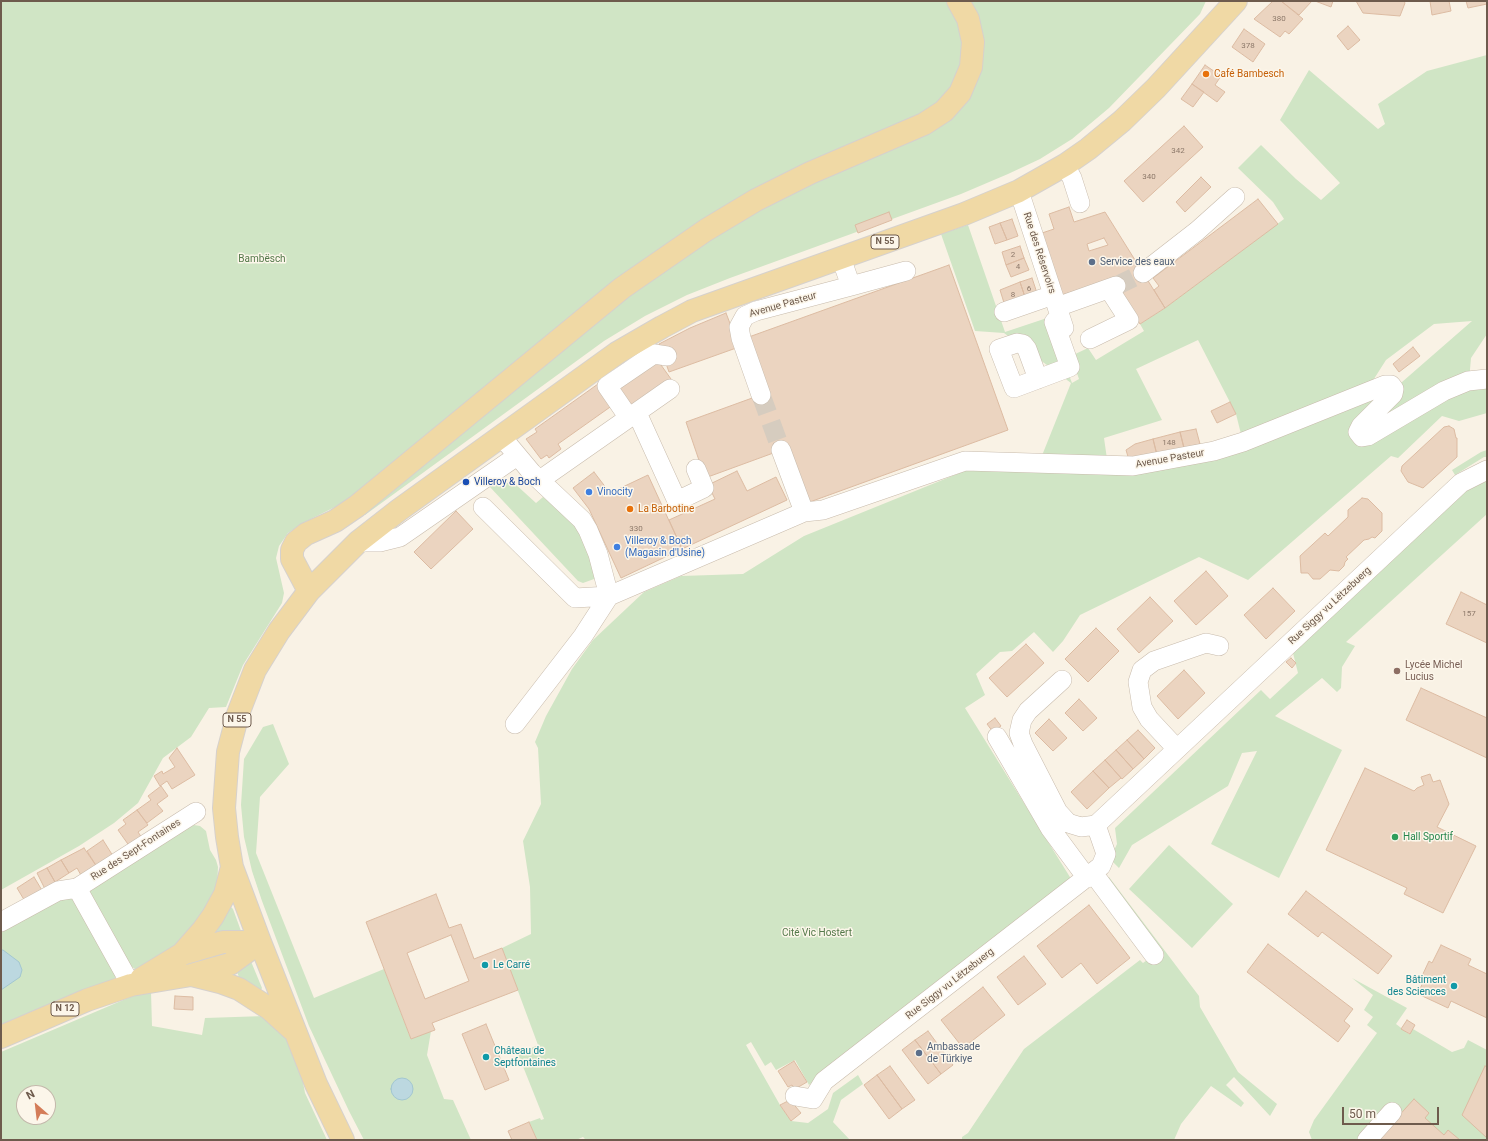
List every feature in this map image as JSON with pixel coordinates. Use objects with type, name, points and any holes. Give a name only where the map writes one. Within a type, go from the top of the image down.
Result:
[{"type":"main road","points":[[309,591],[292,559],[292,550],[296,542],[306,534],[335,521],[357,506],[622,288],[706,230],[756,200],[810,173],[924,124],[944,111],[960,93],[971,67],[973,42],[968,19],[958,1]]},
{"type":"main road","name":"N 55","points":[[232,866],[224,808],[228,752],[238,714],[256,670],[279,631],[309,591],[358,542],[398,510],[617,353],[692,311],[964,214],[1019,191],[1065,165],[1088,149],[1122,121],[1156,88],[1236,1]]},
{"type":"main road","name":"N 12","points":[[232,866],[295,1033],[316,1084],[343,1140]]},
{"type":"main road","name":"N 12","points":[[182,954],[213,916],[225,894],[232,866]]},
{"type":"main road","name":"N 12","points":[[131,985],[182,954],[222,942],[260,942]]},
{"type":"main road","name":"N 12","points":[[1,1037],[87,1000],[131,985],[191,975],[230,964],[260,942]]},
{"type":"main road","name":"N 12","points":[[191,975],[220,982],[239,989],[270,1009],[295,1033]]},
{"type":"street","points":[[1065,165],[1072,178],[1080,203]]},
{"type":"street","name":"Rue des Réservoirs","points":[[1019,191],[1074,354]]},
{"type":"street","points":[[1143,273],[1197,231],[1235,197]]},
{"type":"street","points":[[841,258],[851,286]]},
{"type":"street","name":"Avenue Pasteur","points":[[761,395],[740,338],[739,327],[745,316],[756,311],[906,271]]},
{"type":"street","points":[[1004,312],[1057,306],[1113,287],[1129,320],[1090,339]]},
{"type":"street","points":[[1038,380],[1070,367],[1054,322],[1057,306]]},
{"type":"street","points":[[667,356],[654,354],[607,386],[633,416],[677,501],[704,488],[696,469]]},
{"type":"street","name":"Avenue Pasteur","points":[[804,512],[823,510],[965,461],[1133,466],[1214,451],[1243,442],[1385,385],[1391,385],[1394,389],[1393,394],[1361,426],[1358,432],[1362,437],[1368,436],[1444,391],[1468,382],[1487,379]]},
{"type":"street","points":[[540,480],[670,390]]},
{"type":"street","points":[[501,436],[517,456],[540,480],[576,513],[588,530],[598,554],[609,596],[583,636],[515,724]]},
{"type":"street","points":[[484,507],[575,598],[609,596],[804,512],[781,450]]},
{"type":"street","points":[[358,542],[380,542],[400,537],[517,456]]},
{"type":"street","name":"Rue Siggy vu Lëtzebuerg","points":[[804,1098],[1101,866],[1106,854],[1096,825],[1461,483],[1487,470]]},
{"type":"street","points":[[1177,749],[1148,719],[1142,707],[1138,682],[1142,670],[1154,661],[1206,643],[1219,646]]},
{"type":"street","points":[[1062,680],[1028,711],[1022,720],[1019,733],[1023,744],[1058,812],[1068,823],[1081,827],[1096,825]]},
{"type":"street","points":[[997,737],[1050,828],[1154,955]]},
{"type":"street","name":"Rue des Sept-Fontaines","points":[[1,922],[58,891],[76,888],[196,812]]},
{"type":"street","points":[[76,888],[131,985]]},
{"type":"street","points":[[1367,1140],[1392,1112]]},
{"type":"green space","name":"Bambësch","points":[[1,1],[1206,1],[1200,14],[1109,108],[1072,139],[1040,159],[961,194],[687,295],[645,316],[604,341],[365,515],[357,506],[339,505],[301,524],[288,533],[279,546],[276,558],[284,593],[282,603],[243,665],[226,707],[209,708],[191,737],[163,758],[138,803],[114,823],[79,846],[1,890]]},
{"type":"green space","name":"Cité Vic Hostert","points":[[1487,55],[1487,334],[1471,358],[1469,381],[1487,384],[1487,413],[1459,421],[1442,416],[1398,458],[1391,456],[1248,580],[1199,557],[1080,615],[1063,641],[1053,652],[1034,632],[1012,651],[1000,652],[976,674],[985,695],[965,708],[1073,882],[809,1085],[795,1060],[776,1070],[771,1062],[765,1066],[751,1042],[746,1045],[780,1105],[791,1121],[808,1123],[828,1109],[833,1093],[858,1075],[863,1084],[841,1100],[833,1122],[850,1140],[586,1140],[583,1137],[576,1140],[537,1140],[529,1122],[540,1118],[541,1120],[544,1119],[518,1054],[538,1045],[502,948],[531,934],[530,887],[523,841],[541,804],[538,748],[535,742],[546,716],[572,669],[593,640],[644,592],[681,576],[743,574],[804,536],[967,470],[1039,463],[1071,383],[1004,333],[975,331],[941,234],[968,225],[1005,332],[1047,318],[1072,383],[1079,379],[1071,356],[1088,348],[1096,360],[1144,331],[1140,324],[1165,308],[1284,219],[1273,202],[1238,168],[1261,145],[1296,179],[1321,200],[1340,183],[1280,120],[1309,70],[1378,129],[1385,124],[1378,104],[1427,71]],"holes":[[[1472,321],[1394,389],[1365,393],[1386,360],[1434,324]],[[1198,340],[1236,414],[1243,442],[1108,466],[1104,438],[1162,420],[1136,369]]]},
{"type":"green space","points":[[1487,450],[1487,457],[1484,457],[1455,475],[1452,470],[1481,452]]},
{"type":"green space","points":[[1487,480],[1487,514],[1346,642],[1355,646],[1342,667],[1341,688],[1337,692],[1322,678],[1275,716],[1342,750],[1279,878],[1211,844],[1257,751],[1242,753],[1228,786],[1132,845],[1119,868],[1110,859],[1117,844],[1115,828],[1261,690],[1270,699],[1298,673],[1292,649],[1461,491]]},
{"type":"green space","points":[[513,482],[536,503],[543,497],[568,517],[581,532],[594,569],[594,579],[583,583],[578,581],[489,486]]},
{"type":"green space","points":[[273,724],[289,764],[260,797],[256,853],[314,998],[384,969],[411,1039],[431,1031],[427,1055],[444,1099],[453,1100],[471,1140],[364,1140],[349,1111],[309,1026],[262,901],[252,871],[244,837],[241,805],[244,759],[263,727]]},
{"type":"green space","points":[[194,825],[200,826],[206,831],[210,850],[218,867],[217,889],[213,899],[182,941],[145,967],[135,969],[128,964],[85,891]]},
{"type":"green space","points":[[1169,845],[1233,904],[1192,948],[1129,889]]},
{"type":"green space","points":[[1109,877],[1199,996],[1200,1007],[1238,1072],[1277,1104],[1270,1116],[1234,1077],[1226,1085],[1244,1103],[1241,1107],[1211,1086],[1181,1124],[1174,1140],[962,1140],[962,1137],[968,1133],[1024,1049],[1140,960],[1143,963],[1154,955],[1104,889]]},
{"type":"green space","points":[[74,898],[118,972],[114,980],[1,1029],[1,927],[51,901]]},
{"type":"green space","points":[[231,907],[241,933],[212,934]]},
{"type":"green space","points":[[250,959],[262,988],[259,991],[241,983],[236,969]]},
{"type":"green space","points":[[1352,978],[1407,1008],[1396,1024],[1409,1034],[1413,1029],[1452,1052],[1464,1048],[1468,1040],[1487,1050],[1487,1067],[1485,1066],[1487,1140],[1312,1140],[1309,1132],[1314,1120],[1377,1033],[1367,1025],[1373,1017],[1364,1010],[1373,995]]},
{"type":"green space","points":[[151,992],[152,1026],[202,1035],[205,1018],[265,1016],[289,1041],[301,1071],[305,1093],[327,1140],[1,1140],[1,1052],[135,995]]},
{"type":"water","points":[[1,950],[19,962],[22,970],[20,977],[1,990]]},
{"type":"water","points":[[402,1078],[406,1079],[412,1085],[412,1093],[406,1099],[402,1100],[398,1099],[392,1093],[391,1089],[392,1085],[398,1079]]},
{"type":"building","points":[[1273,1],[1281,1],[1303,19],[1289,34],[1285,31],[1280,37],[1254,19]]},
{"type":"building","points":[[1281,1],[1312,1],[1299,15]]},
{"type":"building","points":[[1315,1],[1333,1],[1331,7]]},
{"type":"building","points":[[1356,1],[1404,1],[1405,3],[1400,16],[1363,13]]},
{"type":"building","points":[[1430,1],[1449,1],[1451,11],[1432,15]]},
{"type":"building","points":[[1466,1],[1487,1],[1487,4],[1468,8]]},
{"type":"building","points":[[1348,26],[1360,40],[1348,50],[1337,36]]},
{"type":"building","points":[[1244,29],[1265,44],[1253,62],[1232,47]]},
{"type":"building","points":[[1205,65],[1221,76],[1215,85],[1225,92],[1217,102],[1192,84]]},
{"type":"building","points":[[1192,84],[1204,92],[1193,107],[1181,99]]},
{"type":"building","points":[[1184,126],[1203,147],[1143,202],[1124,181]]},
{"type":"building","points":[[1201,177],[1211,187],[1185,212],[1176,202]]},
{"type":"building","points":[[1258,199],[1278,224],[1165,308],[1154,290],[1159,286],[1153,278]]},
{"type":"building","name":"Service des eaux","points":[[1069,207],[1074,222],[1105,212],[1165,308],[1140,324],[1112,279],[1059,296],[1039,234],[1054,229],[1049,214]],"holes":[[[1104,238],[1108,245],[1089,251],[1087,244]]]},
{"type":"building","points":[[889,212],[892,220],[858,233],[855,225]]},
{"type":"building","points":[[1012,219],[1018,236],[1007,240],[1000,223]]},
{"type":"building","points":[[1000,223],[1007,240],[995,244],[989,227]]},
{"type":"building","points":[[1020,246],[1024,258],[1006,265],[1002,252]]},
{"type":"building","points":[[1024,258],[1029,270],[1011,277],[1006,265]]},
{"type":"building","points":[[949,265],[1008,430],[807,503],[787,448],[705,478],[686,422],[766,393],[746,338]]},
{"type":"building","points":[[1032,278],[1038,296],[1026,300],[1020,282]]},
{"type":"building","points":[[1020,282],[1026,300],[1005,306],[1000,290]]},
{"type":"building","points":[[726,313],[739,347],[669,372],[659,344],[690,328]]},
{"type":"building","points":[[1413,347],[1420,356],[1399,372],[1393,364]]},
{"type":"building","points":[[656,358],[671,379],[629,408],[615,387]]},
{"type":"building","points":[[598,384],[613,405],[558,444],[561,449],[549,458],[547,455],[541,459],[526,439],[537,432],[535,429]]},
{"type":"building","points":[[1230,402],[1236,414],[1217,423],[1211,411]]},
{"type":"building","points":[[1449,426],[1454,429],[1457,438],[1457,457],[1423,488],[1408,482],[1401,471],[1402,466],[1444,427]]},
{"type":"building","points":[[1196,429],[1200,444],[1184,448],[1180,432]]},
{"type":"building","points":[[1180,432],[1184,448],[1157,455],[1153,439]]},
{"type":"building","points":[[1153,439],[1157,455],[1129,460],[1126,450],[1135,444]]},
{"type":"building","points":[[737,471],[747,491],[776,477],[787,500],[682,549],[669,520],[715,499],[708,485]]},
{"type":"building","points":[[594,472],[610,493],[648,475],[682,549],[621,578],[589,509],[573,488]]},
{"type":"building","points":[[1362,498],[1368,499],[1382,513],[1382,531],[1375,538],[1372,537],[1364,540],[1346,557],[1348,559],[1339,571],[1330,570],[1320,579],[1313,579],[1308,573],[1301,573],[1300,556],[1325,533],[1328,536],[1348,517],[1348,510]]},
{"type":"building","points":[[456,511],[473,529],[431,569],[414,552]]},
{"type":"building","points":[[1206,571],[1228,596],[1196,625],[1174,601]]},
{"type":"building","points":[[1273,588],[1295,611],[1266,639],[1244,615]]},
{"type":"building","points":[[1461,592],[1487,605],[1487,643],[1446,624]]},
{"type":"building","points":[[1150,597],[1173,621],[1139,653],[1117,629]]},
{"type":"building","points":[[1096,628],[1119,651],[1088,682],[1065,659]]},
{"type":"building","points":[[1026,644],[1044,663],[1007,697],[989,678]]},
{"type":"building","points":[[1291,658],[1296,663],[1292,668],[1286,662]]},
{"type":"building","points":[[1184,670],[1205,693],[1178,719],[1157,696]]},
{"type":"building","points":[[1421,688],[1487,718],[1487,758],[1406,720]]},
{"type":"building","points":[[1079,699],[1097,718],[1083,731],[1065,713]]},
{"type":"building","points":[[995,718],[1001,726],[993,732],[987,724]]},
{"type":"building","points":[[1049,719],[1067,738],[1053,751],[1035,733]]},
{"type":"building","points":[[1138,730],[1155,748],[1144,759],[1127,740]]},
{"type":"building","points":[[1127,740],[1144,759],[1133,769],[1116,750]]},
{"type":"building","points":[[177,748],[195,775],[172,789],[167,781],[160,786],[154,776],[162,771],[163,774],[175,767],[169,758]]},
{"type":"building","points":[[1116,750],[1133,769],[1122,779],[1105,760]]},
{"type":"building","points":[[1105,760],[1121,778],[1109,788],[1093,771]]},
{"type":"building","name":"Hall Sportif","points":[[1365,768],[1414,791],[1424,785],[1421,777],[1430,774],[1433,782],[1440,780],[1449,804],[1437,827],[1476,846],[1443,913],[1404,894],[1407,888],[1326,850]]},
{"type":"building","points":[[1093,771],[1109,788],[1087,809],[1071,792]]},
{"type":"building","points":[[161,786],[168,796],[157,804],[163,811],[147,823],[137,810],[151,800],[148,796]]},
{"type":"building","points":[[137,810],[148,825],[138,832],[142,838],[130,847],[118,830],[126,824],[123,820]]},
{"type":"building","points":[[103,840],[113,856],[97,867],[87,851]]},
{"type":"building","points":[[84,848],[97,867],[82,877],[77,868],[69,873],[61,860]]},
{"type":"building","points":[[61,860],[69,873],[55,882],[47,868]]},
{"type":"building","points":[[47,868],[55,882],[45,889],[37,873]]},
{"type":"building","points":[[34,877],[43,892],[26,903],[17,888]]},
{"type":"building","points":[[1306,891],[1392,956],[1378,974],[1322,932],[1318,937],[1288,914]]},
{"type":"building","name":"Le Carré","points":[[436,894],[449,928],[461,924],[474,959],[502,948],[518,990],[432,1023],[435,1030],[411,1039],[366,922]],"holes":[[[451,935],[469,981],[425,999],[407,953]]]},
{"type":"building","points":[[1089,905],[1130,958],[1097,984],[1081,963],[1062,978],[1037,946]]},
{"type":"building","points":[[1268,944],[1353,1009],[1344,1021],[1350,1026],[1338,1042],[1247,972]]},
{"type":"building","name":"Bâtiment des Sciences","points":[[1441,945],[1471,959],[1468,965],[1487,974],[1487,1018],[1451,1001],[1448,1008],[1418,994],[1425,977],[1422,976],[1429,961],[1432,963]]},
{"type":"building","points":[[1024,956],[1046,984],[1018,1005],[997,977]]},
{"type":"building","points":[[983,987],[1005,1015],[963,1048],[941,1020]]},
{"type":"building","points":[[175,996],[193,997],[193,1010],[174,1009]]},
{"type":"building","points":[[1407,1020],[1415,1025],[1410,1034],[1401,1029]]},
{"type":"building","name":"Château de Septfontaines","points":[[486,1024],[509,1080],[485,1090],[462,1034]]},
{"type":"building","points":[[928,1031],[953,1065],[941,1074],[915,1040]]},
{"type":"building","points":[[915,1040],[941,1074],[928,1084],[902,1050]]},
{"type":"building","points":[[794,1061],[807,1082],[795,1089],[792,1085],[788,1087],[778,1071]]},
{"type":"building","points":[[890,1066],[915,1100],[902,1109],[877,1075]]},
{"type":"building","points":[[1485,1066],[1487,1067],[1487,1138],[1462,1115]]},
{"type":"building","points":[[877,1075],[902,1109],[889,1119],[864,1085]]},
{"type":"building","points":[[1414,1099],[1429,1113],[1425,1118],[1444,1135],[1448,1130],[1460,1140],[1377,1140]]},
{"type":"building","points":[[790,1100],[801,1113],[791,1121],[780,1105]]},
{"type":"building","points":[[529,1122],[537,1140],[512,1140],[508,1131]]},
{"type":"tunnel","points":[[1116,286],[1143,273]]},
{"type":"tunnel","points":[[761,395],[781,450]]},
{"type":"place","name":"Café Bambesch","points":[[1206,74]]},
{"type":"place","name":"Service des eaux","points":[[1092,262]]},
{"type":"place","name":"Villeroy & Boch","points":[[466,482]]},
{"type":"place","name":"Vinocity","points":[[589,492]]},
{"type":"place","name":"La Barbotine","points":[[630,509]]},
{"type":"place","name":"Villeroy & Boch (Magasin d'Usine)","points":[[617,547]]},
{"type":"place","name":"Lycée Michel Lucius","points":[[1397,671]]},
{"type":"place","name":"Hall Sportif","points":[[1395,837]]},
{"type":"place","name":"Le Carré","points":[[485,965]]},
{"type":"place","name":"Bâtiment des Sciences","points":[[1454,986]]},
{"type":"place","name":"Ambassade de Türkiye","points":[[919,1053]]},
{"type":"place","name":"Château de Septfontaines","points":[[486,1057]]}]
